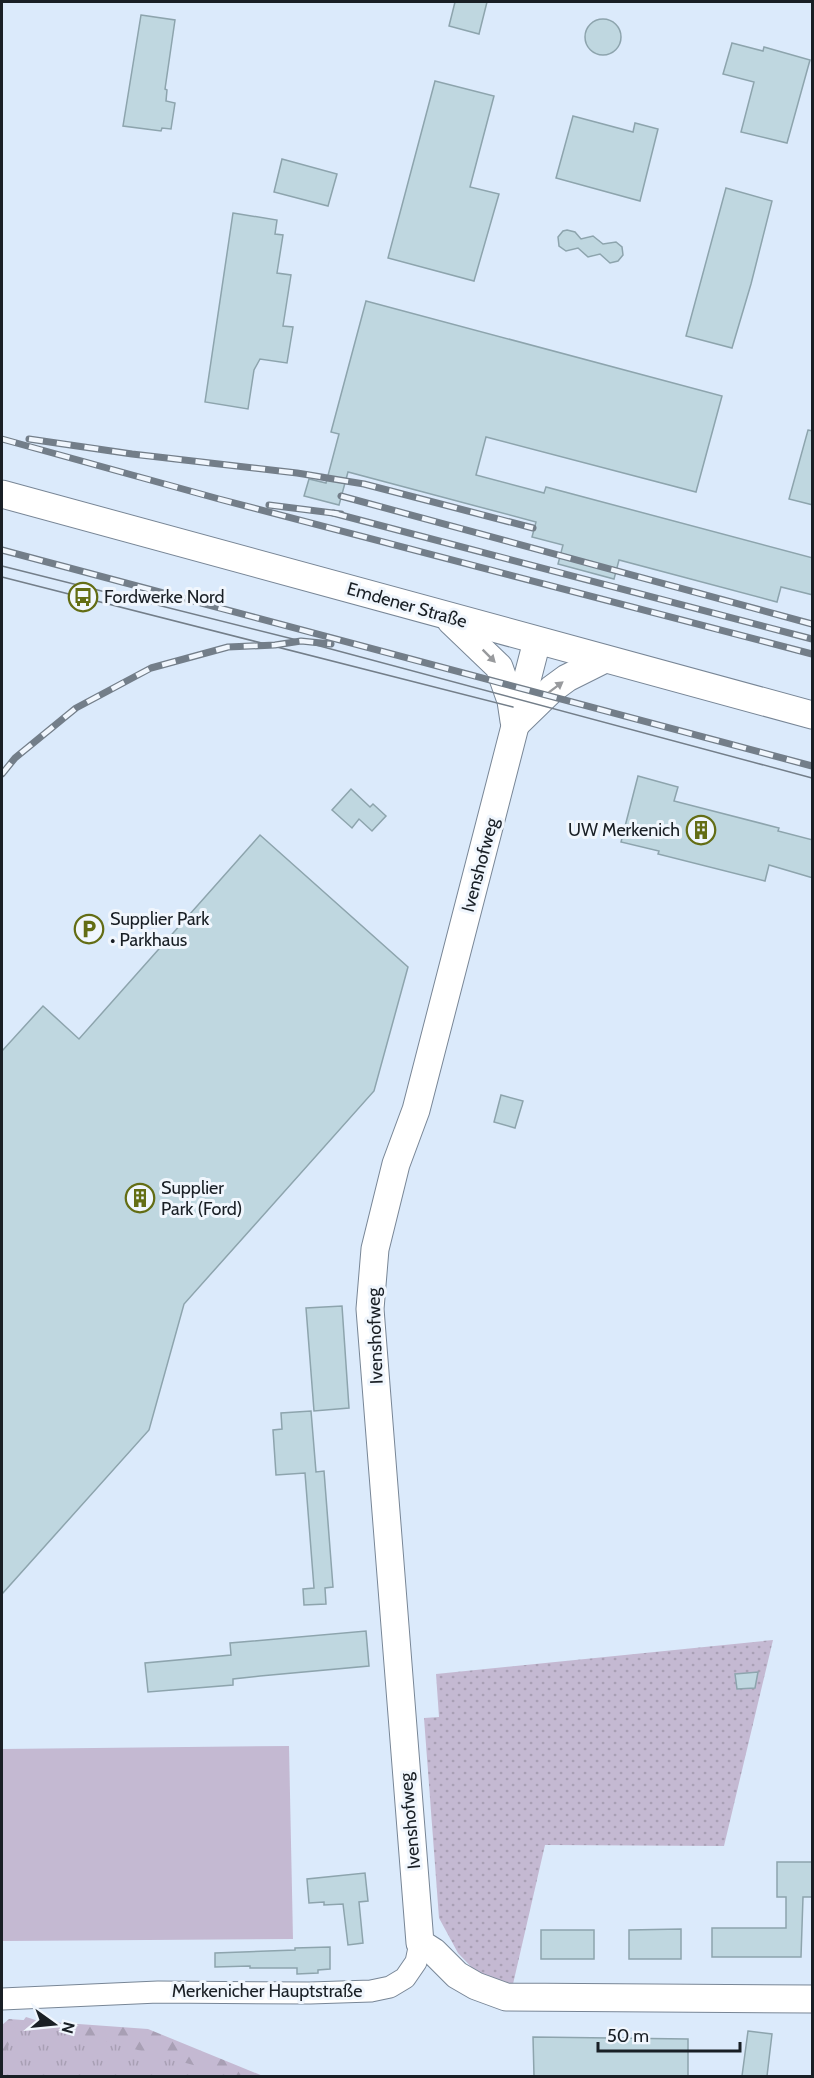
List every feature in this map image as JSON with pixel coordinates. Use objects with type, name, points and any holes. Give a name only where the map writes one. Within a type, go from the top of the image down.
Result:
[{"type":"street","name":"Emdener Straße","points":[[2,494],[813,715]]},
{"type":"street","points":[[446,616],[499,667],[511,701],[515,725]]},
{"type":"street","name":"Ivenshofweg","points":[[420,1943],[370,1309],[375,1249],[396,1164],[416,1110],[537,641]]},
{"type":"street","points":[[515,725],[552,689],[567,678],[605,659]]},
{"type":"street","points":[[420,1943],[434,1952],[457,1975],[476,1986],[506,1997],[813,1999]]},
{"type":"street","name":"Merkenicher Hauptstraße","points":[[2,1999],[158,1992],[371,1991],[390,1987],[405,1978],[416,1962],[420,1943]]},
{"type":"green space","points":[[773,1640],[724,1846],[545,1845],[513,1984],[478,1974],[458,1953],[439,1918],[424,1718],[439,1717],[436,1674]]},
{"type":"green space","points":[[289,1746],[293,1939],[2,1941],[2,1749]]},
{"type":"green space","points":[[26,2017],[86,2036],[234,2076],[2,2076],[9,2045]]},
{"type":"green space","points":[[9,2019],[148,2029],[263,2076],[2,2076],[2,2025]]},
{"type":"building","points":[[455,2],[487,2],[479,34],[449,26]]},
{"type":"building","points":[[141,15],[175,20],[165,89],[167,90],[166,101],[175,103],[171,129],[162,128],[161,131],[123,126]]},
{"type":"building","points":[[603,19],[616,24],[621,37],[616,50],[603,55],[590,50],[585,37],[590,24]]},
{"type":"building","points":[[732,43],[763,51],[764,47],[810,60],[787,143],[741,132],[754,82],[723,74]]},
{"type":"building","points":[[435,81],[494,96],[470,187],[499,194],[474,281],[388,258]]},
{"type":"building","points":[[573,116],[633,132],[635,123],[658,129],[640,201],[556,178]]},
{"type":"building","points":[[282,159],[337,174],[328,206],[274,192]]},
{"type":"building","points":[[726,188],[772,201],[732,348],[686,336]]},
{"type":"building","points":[[233,213],[277,220],[275,234],[283,235],[277,273],[291,275],[283,326],[293,327],[287,363],[260,359],[254,370],[248,409],[205,402]]},
{"type":"building","points":[[567,230],[575,232],[581,239],[593,236],[603,244],[616,242],[622,247],[623,255],[618,261],[610,263],[600,254],[588,257],[578,248],[566,251],[559,246],[558,237]]},
{"type":"building","points":[[366,301],[722,396],[696,492],[486,437],[476,475],[544,493],[546,487],[813,558],[813,595],[781,587],[777,602],[619,560],[614,579],[558,564],[563,545],[532,537],[536,522],[348,472],[339,505],[304,496],[309,479],[326,483],[339,434],[331,432]]},
{"type":"building","points":[[808,430],[813,431],[813,505],[789,499]]},
{"type":"building","name":"UW Merkenich","points":[[638,776],[678,787],[674,801],[779,828],[778,831],[813,840],[813,878],[769,865],[765,881],[658,854],[659,851],[621,842]]},
{"type":"building","points":[[351,789],[370,807],[373,804],[386,816],[372,831],[359,819],[352,828],[332,810]]},
{"type":"building","name":"Supplier Park (Ford)","points":[[260,835],[408,967],[374,1091],[184,1304],[149,1430],[2,1594],[2,1051],[43,1006],[79,1039]]},
{"type":"building","points":[[501,1095],[523,1101],[515,1128],[494,1122]]},
{"type":"building","points":[[342,1306],[349,1408],[314,1411],[306,1308]]},
{"type":"building","points":[[311,1411],[316,1472],[324,1471],[333,1587],[325,1588],[326,1604],[304,1605],[303,1589],[314,1588],[305,1473],[276,1475],[273,1430],[282,1429],[281,1413]]},
{"type":"building","points":[[366,1631],[369,1666],[233,1679],[233,1685],[148,1692],[145,1663],[231,1655],[230,1643]]},
{"type":"building","points":[[758,1672],[755,1688],[737,1689],[735,1674]]},
{"type":"building","points":[[777,1862],[812,1862],[812,1897],[803,1897],[801,1957],[712,1957],[712,1928],[786,1928],[786,1897],[777,1897]]},
{"type":"building","points":[[365,1873],[368,1901],[359,1902],[363,1943],[348,1945],[343,1904],[309,1903],[307,1879]]},
{"type":"building","points":[[681,1929],[681,1959],[629,1959],[629,1930]]},
{"type":"building","points":[[541,1930],[594,1930],[594,1959],[541,1959]]},
{"type":"building","points":[[330,1947],[330,1969],[318,1970],[318,1973],[297,1974],[297,1968],[215,1967],[215,1953]]},
{"type":"building","points":[[748,2031],[772,2034],[767,2076],[742,2076]]},
{"type":"building","points":[[533,2037],[688,2039],[688,2076],[534,2076]]},
{"type":"tram line","points":[[2,566],[301,641],[812,778]]},
{"type":"tram line","points":[[2,577],[513,707]]},
{"type":"railway","points":[[2,439],[219,499],[812,654]]},
{"type":"railway","points":[[29,439],[132,454],[297,473],[364,484],[533,528]]},
{"type":"railway","points":[[341,496],[812,624]]},
{"type":"railway","points":[[269,505],[341,514]]},
{"type":"railway","points":[[333,513],[812,639]]},
{"type":"railway","points":[[2,550],[812,766]]},
{"type":"railway","points":[[2,774],[15,758],[76,708],[151,668],[228,647],[275,645],[301,641],[331,644]]},
{"type":"place","name":"Fordwerke Nord","points":[[83,597]]},
{"type":"place","name":"UW Merkenich","points":[[701,830]]},
{"type":"place","name":"Supplier Park • Parkhaus","points":[[89,929]]},
{"type":"place","name":"Supplier Park (Ford)","points":[[140,1198]]}]
